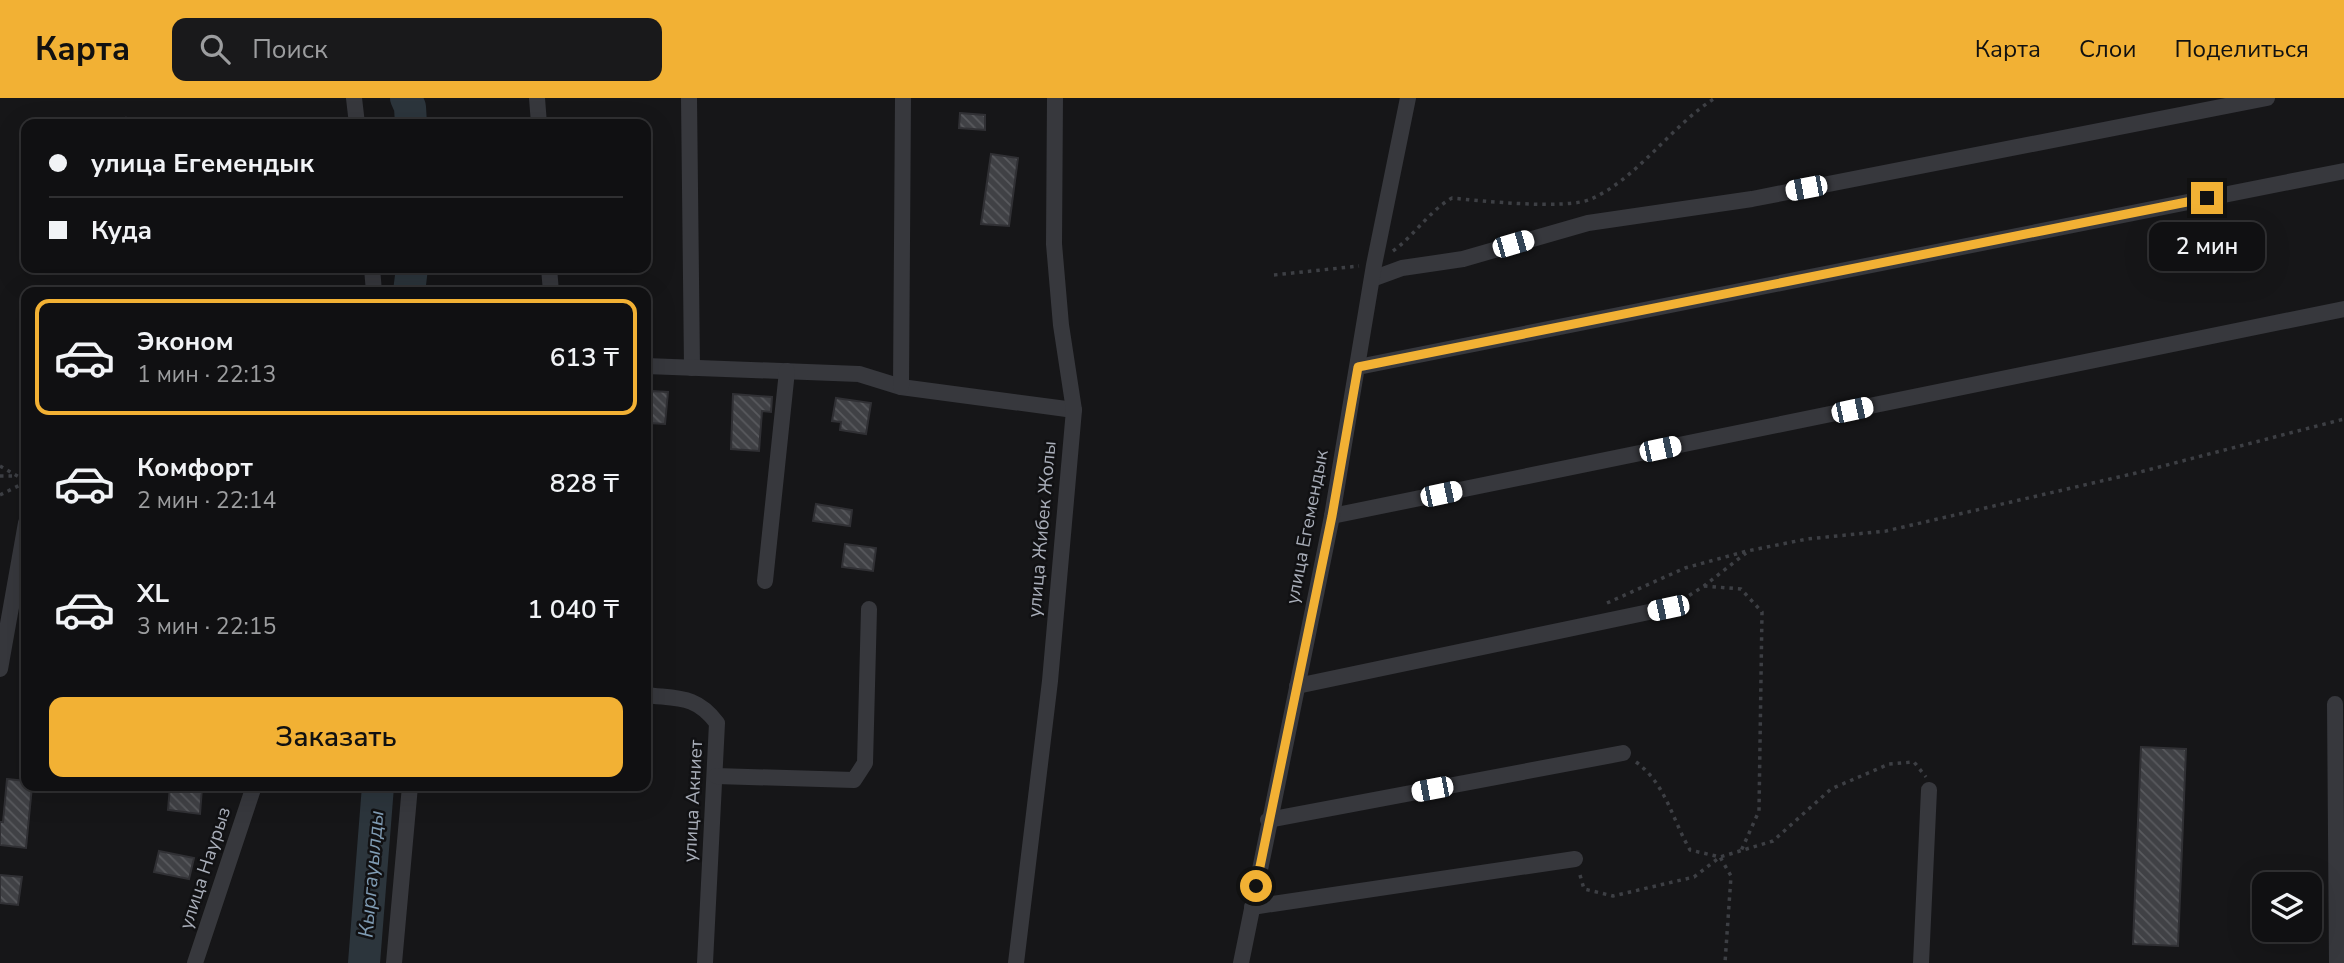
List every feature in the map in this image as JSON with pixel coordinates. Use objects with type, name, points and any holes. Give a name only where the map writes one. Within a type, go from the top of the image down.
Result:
[{"type":"street","points":[[354,98],[356,119]]},
{"type":"street","points":[[537,98],[539,119]]},
{"type":"street","points":[[689,98],[692,368]]},
{"type":"street","points":[[901,387],[903,98]]},
{"type":"street","name":"улица Жибек Жолы","points":[[1016,963],[1050,681],[1074,410],[1061,325],[1055,244],[1055,98]]},
{"type":"street","name":"улица Егемендык","points":[[1241,963],[1332,516],[1373,272],[1408,98]]},
{"type":"street","points":[[1373,272],[1463,259],[1588,223],[1752,199],[2267,98]]},
{"type":"street","points":[[1358,367],[2344,171]]},
{"type":"street","points":[[1332,516],[2344,309]]},
{"type":"street","points":[[651,366],[859,374],[901,387],[1074,410]]},
{"type":"street","points":[[765,581],[787,372]]},
{"type":"street","points":[[0,670],[21,551]]},
{"type":"street","points":[[1297,686],[1668,608]]},
{"type":"street","points":[[716,776],[855,780],[865,763],[869,609]]},
{"type":"street","name":"улица Акниет","points":[[651,696],[693,700],[707,709],[717,723],[705,963]]},
{"type":"street","points":[[2335,704],[2337,963]]},
{"type":"street","points":[[1268,820],[1623,753]]},
{"type":"street","points":[[1921,963],[1929,790]]},
{"type":"street","name":"улица Наурыз","points":[[195,963],[252,791]]},
{"type":"street","points":[[394,963],[410,791]]},
{"type":"street","points":[[1252,907],[1575,859]]},
{"type":"path","points":[[1274,275],[1373,272],[1411,237],[1438,206],[1452,198],[1558,204],[1588,201],[1612,187],[1696,110],[1715,98]]},
{"type":"path","points":[[1605,604],[1685,568],[1747,551],[1808,539],[1886,531],[2136,473],[2344,419]]},
{"type":"path","points":[[0,466],[21,479]]},
{"type":"path","points":[[0,477],[13,476]]},
{"type":"path","points":[[0,495],[21,484]]},
{"type":"path","points":[[1668,608],[1704,586],[1747,551]]},
{"type":"path","points":[[1704,586],[1741,589],[1762,612],[1759,811],[1741,851]]},
{"type":"path","points":[[1623,753],[1648,771],[1668,799],[1678,830],[1690,850],[1720,857],[1731,876],[1726,963]]},
{"type":"path","points":[[1575,859],[1584,889],[1612,896],[1694,877],[1720,857],[1773,841],[1831,789],[1889,764],[1914,762],[1926,774],[1929,790]]},
{"type":"building","points":[[960,113],[985,115],[985,130],[959,128]]},
{"type":"building","points":[[991,154],[1018,158],[1009,226],[981,224]]},
{"type":"building","points":[[651,391],[668,392],[665,424],[651,423]]},
{"type":"building","points":[[733,394],[772,397],[771,412],[762,411],[759,451],[731,449]]},
{"type":"building","points":[[836,398],[871,403],[866,434],[840,430],[841,422],[832,421]]},
{"type":"building","points":[[816,504],[852,510],[850,526],[813,521]]},
{"type":"building","points":[[845,544],[876,548],[873,571],[842,567]]},
{"type":"building","points":[[2141,747],[2186,749],[2178,946],[2133,944]]},
{"type":"building","points":[[7,779],[21,780],[21,791],[32,791],[26,848],[0,845],[0,822],[3,822]]},
{"type":"building","points":[[170,791],[202,791],[200,814],[168,810]]},
{"type":"building","points":[[159,851],[194,858],[189,879],[154,872]]},
{"type":"building","points":[[0,875],[22,877],[18,905],[0,903]]},
{"type":"waterway","name":"Кыргауылды","points":[[406,98],[411,119]]},
{"type":"waterway","name":"Кыргауылды","points":[[410,287],[411,273]]},
{"type":"waterway","name":"Кыргауылды","points":[[364,963],[378,791]]},
{"type":"route","points":[[1256,886],[1332,516],[1358,367],[2207,198]]}]
